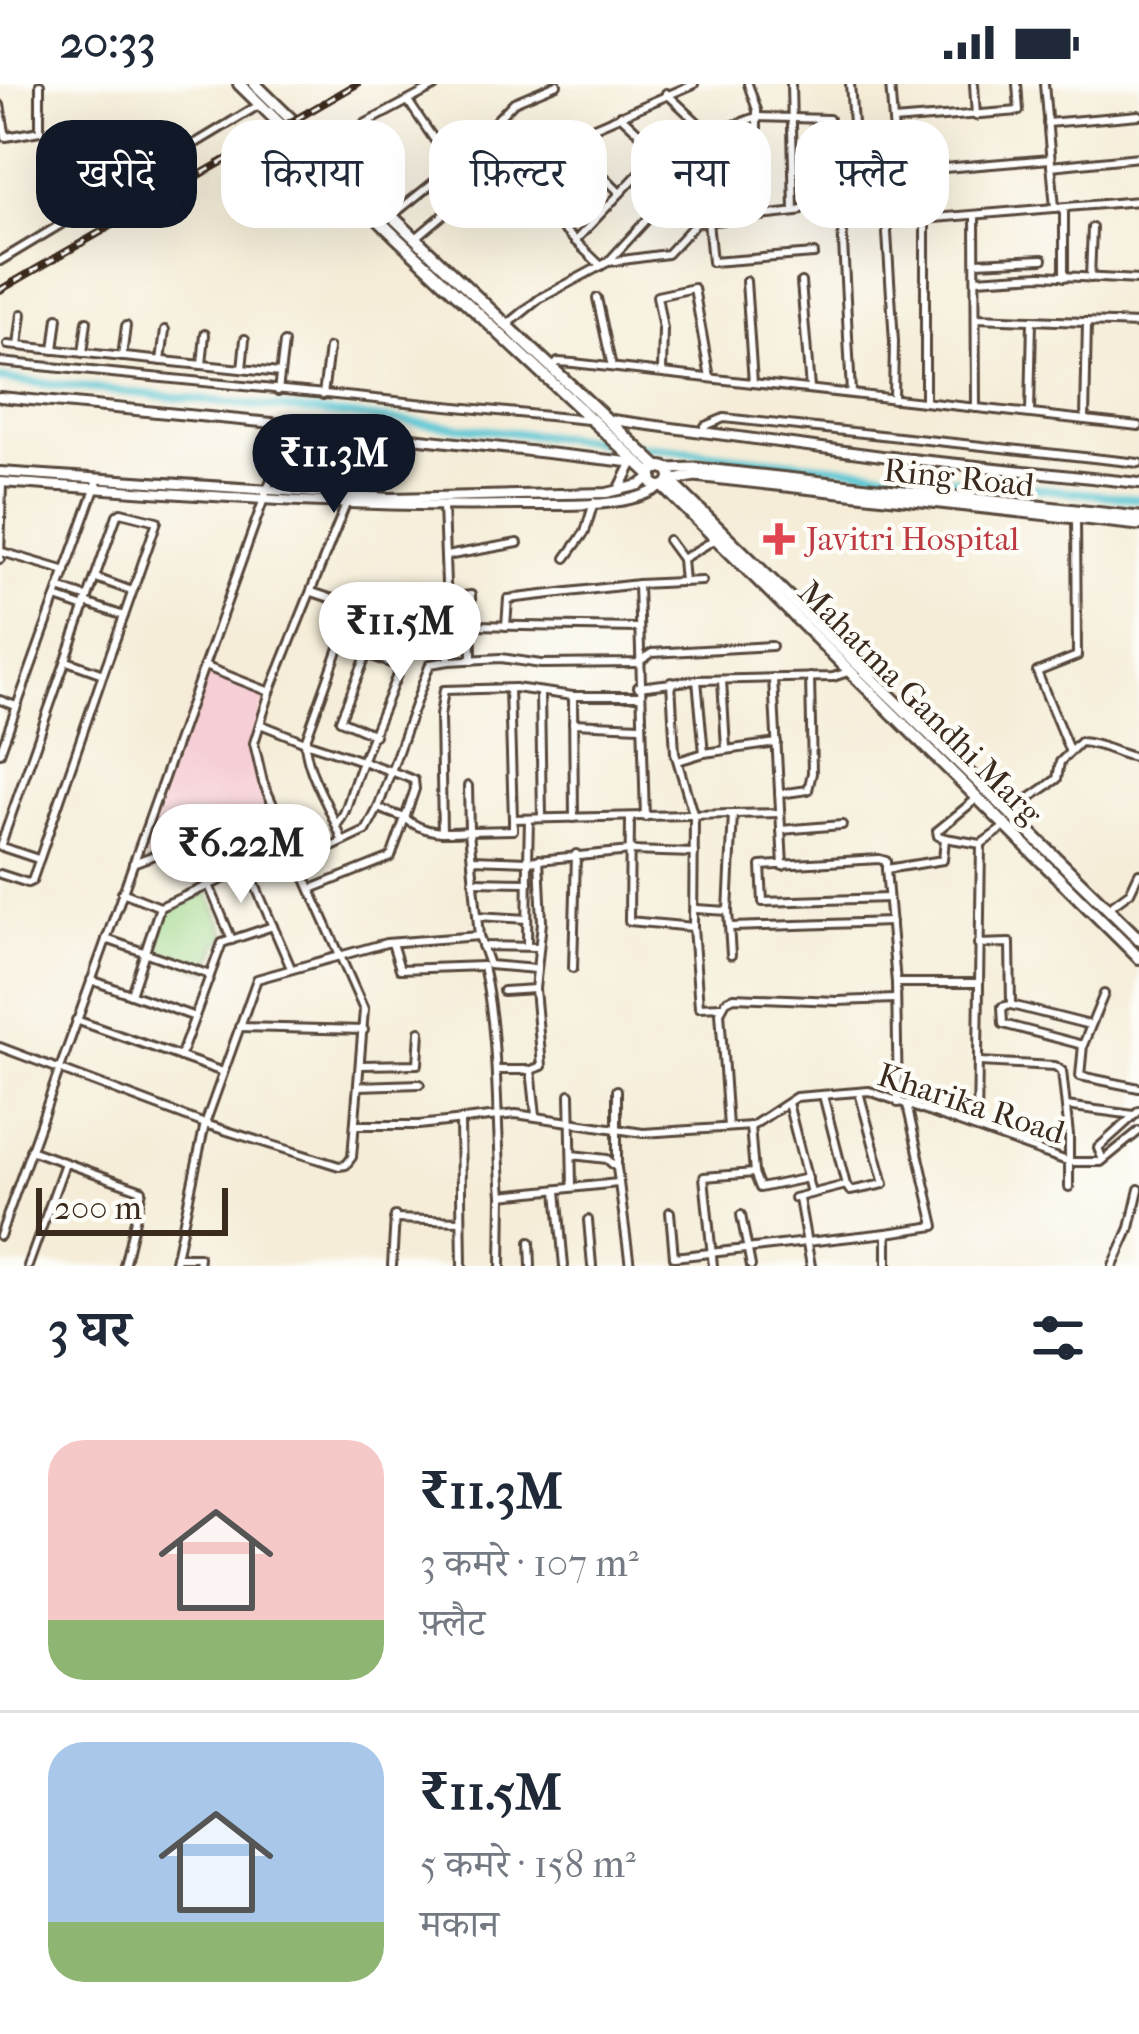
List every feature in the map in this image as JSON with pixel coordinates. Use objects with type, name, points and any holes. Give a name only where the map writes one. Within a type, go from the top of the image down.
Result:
[{"type":"main road","points":[[239,84],[287,120]]},
{"type":"main road","points":[[255,84],[265,101],[398,239],[612,420],[631,439],[635,458]]},
{"type":"main road","points":[[401,228],[508,326],[595,421],[662,478],[1006,819],[1139,939]]},
{"type":"main road","points":[[662,478],[695,467],[1076,514]]},
{"type":"main road","name":"Ring Road","points":[[662,478],[695,476],[1139,521]]},
{"type":"main road","name":"Mahatma Gandhi Marg","points":[[662,478],[716,539],[975,800],[1006,819],[1139,958]]},
{"type":"street","points":[[0,106],[6,137],[40,130],[40,84]]},
{"type":"street","points":[[497,120],[514,102],[557,84]]},
{"type":"street","points":[[605,120],[694,84]]},
{"type":"street","points":[[748,84],[756,120]]},
{"type":"street","points":[[771,215],[794,213],[791,84]]},
{"type":"street","points":[[850,84],[853,120]]},
{"type":"street","points":[[890,84],[893,120]]},
{"type":"street","points":[[974,84],[976,116]]},
{"type":"street","points":[[921,120],[1019,111],[1017,84]]},
{"type":"street","points":[[1044,84],[1064,277]]},
{"type":"street","points":[[372,120],[434,87]]},
{"type":"street","points":[[666,93],[695,120]]},
{"type":"street","points":[[0,261],[265,101]]},
{"type":"street","points":[[408,101],[429,132]]},
{"type":"street","points":[[618,114],[631,126]]},
{"type":"street","points":[[1047,123],[1139,115]]},
{"type":"street","points":[[748,120],[829,120]]},
{"type":"street","points":[[949,169],[1139,157]]},
{"type":"street","points":[[607,180],[620,194]]},
{"type":"street","points":[[575,241],[631,182]]},
{"type":"street","points":[[405,205],[429,185]]},
{"type":"street","points":[[949,217],[1139,201]]},
{"type":"street","points":[[975,214],[976,408]]},
{"type":"street","points":[[414,240],[429,227]]},
{"type":"street","points":[[562,228],[604,264],[667,254],[691,228]]},
{"type":"street","points":[[508,326],[539,299],[604,264],[638,228]]},
{"type":"street","points":[[709,228],[712,262],[814,254]]},
{"type":"street","points":[[843,228],[851,394]]},
{"type":"street","points":[[886,228],[893,399]]},
{"type":"street","points":[[925,228],[925,402]]},
{"type":"street","points":[[1090,278],[1092,228]]},
{"type":"street","points":[[976,262],[1042,260]]},
{"type":"street","points":[[976,279],[1139,280]]},
{"type":"street","points":[[746,281],[753,383]]},
{"type":"street","points":[[801,282],[810,389]]},
{"type":"street","points":[[662,373],[663,329],[657,296],[694,288],[710,378]]},
{"type":"street","points":[[598,298],[612,368]]},
{"type":"street","points":[[18,346],[22,314]]},
{"type":"street","points":[[54,350],[58,318]]},
{"type":"street","points":[[976,318],[1139,324]]},
{"type":"street","points":[[1030,414],[1032,320]]},
{"type":"street","points":[[83,353],[87,322]]},
{"type":"street","points":[[1085,420],[1087,322]]},
{"type":"street","points":[[122,357],[126,326]]},
{"type":"street","points":[[161,361],[166,330]]},
{"type":"street","points":[[202,365],[205,334]]},
{"type":"street","points":[[242,369],[244,339]]},
{"type":"street","points":[[278,391],[284,343]]},
{"type":"street","points":[[8,345],[280,373]]},
{"type":"street","points":[[323,395],[329,348]]},
{"type":"street","points":[[0,362],[595,421]]},
{"type":"street","points":[[550,371],[558,362],[1139,426]]},
{"type":"street","points":[[0,397],[635,458],[618,491]]},
{"type":"street","points":[[703,432],[705,426],[724,418],[1139,463]]},
{"type":"street","points":[[612,420],[1139,483]]},
{"type":"street","points":[[0,1236],[290,424]]},
{"type":"street","points":[[1007,469],[1010,448]]},
{"type":"street","points":[[347,500],[570,496],[618,491],[662,478]]},
{"type":"street","points":[[66,571],[1,556],[1,479],[443,506],[594,502],[648,495],[662,478]]},
{"type":"street","points":[[0,753],[98,483]]},
{"type":"street","points":[[0,1047],[205,1124],[339,1166],[352,1157],[364,1010],[254,757],[270,692],[347,500]]},
{"type":"street","points":[[566,558],[585,532],[594,502]]},
{"type":"street","points":[[443,506],[449,661]]},
{"type":"street","points":[[0,874],[30,883],[157,521],[153,518],[118,513],[1,847],[38,859]]},
{"type":"street","points":[[1070,750],[1036,672],[1076,656],[1076,514]]},
{"type":"street","points":[[682,560],[716,539]]},
{"type":"street","points":[[668,540],[682,560],[684,582]]},
{"type":"street","points":[[446,556],[518,543]]},
{"type":"street","points":[[96,578],[132,591]]},
{"type":"street","points":[[506,626],[508,599],[703,581]]},
{"type":"street","points":[[638,584],[645,817]]},
{"type":"street","points":[[311,591],[354,606],[447,601],[471,595],[472,660]]},
{"type":"street","points":[[57,593],[124,616]]},
{"type":"street","points":[[342,841],[306,758],[305,742],[354,606]]},
{"type":"street","points":[[474,625],[638,628]]},
{"type":"street","points":[[299,863],[366,831],[430,664],[472,660],[637,663],[652,653],[772,646]]},
{"type":"street","points":[[338,823],[364,763],[375,735],[400,667],[367,654],[340,720],[375,735]]},
{"type":"street","points":[[67,661],[103,674]]},
{"type":"street","points":[[204,666],[270,692]]},
{"type":"street","points":[[442,833],[444,690],[509,689],[573,696],[639,691],[671,682],[833,677],[848,672]]},
{"type":"street","points":[[779,794],[808,790],[812,773],[809,677]]},
{"type":"street","points":[[773,678],[783,866]]},
{"type":"street","points":[[698,680],[704,753]]},
{"type":"street","points":[[722,680],[725,749]]},
{"type":"street","points":[[671,682],[675,753],[694,817],[693,927],[699,1007],[722,1006],[734,998],[896,999]]},
{"type":"street","points":[[378,808],[442,833],[513,830],[509,689]]},
{"type":"street","points":[[540,693],[542,818]]},
{"type":"street","points":[[573,696],[574,818]]},
{"type":"street","points":[[0,700],[16,706]]},
{"type":"street","points":[[573,723],[640,726]]},
{"type":"street","points":[[260,724],[416,782],[391,857],[311,890]]},
{"type":"street","points":[[977,1126],[981,844],[1057,778],[1060,762],[1080,742],[1099,743],[1139,758]]},
{"type":"street","points":[[680,761],[777,743]]},
{"type":"street","points":[[468,786],[482,946],[489,964],[536,968]]},
{"type":"street","points":[[975,800],[937,831],[938,836],[981,844]]},
{"type":"street","points":[[133,863],[275,810]]},
{"type":"street","points":[[513,819],[780,812]]},
{"type":"street","points":[[730,955],[733,814]]},
{"type":"street","points":[[630,817],[629,921],[693,927]]},
{"type":"street","points":[[526,945],[529,819]]},
{"type":"street","points":[[782,830],[842,825]]},
{"type":"street","points":[[230,827],[291,968]]},
{"type":"street","points":[[886,869],[944,860],[945,838]]},
{"type":"street","points":[[471,860],[528,861],[629,850],[694,853]]},
{"type":"street","points":[[573,968],[576,854]]},
{"type":"street","points":[[496,1070],[542,1066],[535,989],[539,859]]},
{"type":"street","points":[[670,1212],[674,1257],[935,1226],[902,1104],[886,861],[761,866],[763,902],[888,898]]},
{"type":"street","points":[[122,892],[160,907],[248,868]]},
{"type":"street","points":[[1108,908],[1130,892],[1139,873]]},
{"type":"street","points":[[473,881],[528,882]]},
{"type":"street","points":[[209,885],[232,940]]},
{"type":"street","points":[[131,994],[160,907]]},
{"type":"street","points":[[695,909],[728,911]]},
{"type":"street","points":[[477,916],[529,919]]},
{"type":"street","points":[[731,927],[891,922]]},
{"type":"street","points":[[180,1057],[222,943],[273,926]]},
{"type":"street","points":[[198,1266],[199,1257],[175,1262],[205,1124],[257,979],[392,942],[479,936]]},
{"type":"street","points":[[106,938],[210,975]]},
{"type":"street","points":[[392,942],[400,969],[483,966],[496,1070],[501,1266]]},
{"type":"street","points":[[978,944],[1010,943],[1011,1005]]},
{"type":"street","points":[[482,946],[538,947]]},
{"type":"street","points":[[91,980],[195,1017]]},
{"type":"street","points":[[896,983],[979,982]]},
{"type":"street","points":[[503,991],[535,989]]},
{"type":"street","points":[[1080,1076],[1083,1046],[1104,994]]},
{"type":"street","points":[[1083,1046],[1003,1024],[1002,1007],[1011,1005],[1090,1024]]},
{"type":"street","points":[[722,1006],[722,1083],[728,1127]]},
{"type":"street","points":[[76,1020],[223,1072]]},
{"type":"street","points":[[239,1027],[364,1030]]},
{"type":"street","points":[[361,1065],[418,1064],[420,1031]]},
{"type":"street","points":[[980,1062],[1055,1066],[1064,1076],[1069,1187]]},
{"type":"street","points":[[531,1070],[536,1116]]},
{"type":"street","points":[[1064,1076],[1139,1088]]},
{"type":"street","points":[[358,1086],[420,1084]]},
{"type":"street","points":[[617,1090],[618,1183],[630,1266]]},
{"type":"street","points":[[823,1094],[850,1191],[884,1184],[860,1092]]},
{"type":"street","name":"Kharika Road","points":[[355,1124],[536,1116],[643,1133],[750,1126],[796,1096],[860,1092],[977,1126],[1070,1162],[1093,1165],[1104,1161],[1139,1131]]},
{"type":"street","points":[[570,1094],[572,1186]]},
{"type":"street","points":[[788,1102],[812,1193]]},
{"type":"street","points":[[1066,1106],[1137,1113]]},
{"type":"street","points":[[1104,1161],[1098,1148],[1137,1113]]},
{"type":"street","points":[[460,1120],[462,1266]]},
{"type":"street","points":[[750,1126],[760,1188],[808,1178]]},
{"type":"street","points":[[30,1150],[142,1190],[124,1266]]},
{"type":"street","points":[[572,1154],[608,1159],[617,1168]]},
{"type":"street","points":[[28,1266],[65,1163]]},
{"type":"street","points":[[713,1266],[704,1177],[754,1173]]},
{"type":"street","points":[[502,1195],[618,1183]]},
{"type":"street","points":[[811,1266],[796,1198],[847,1185]]},
{"type":"street","points":[[1113,1266],[1135,1218],[1139,1189]]},
{"type":"street","points":[[557,1191],[564,1266]]},
{"type":"street","points":[[741,1215],[751,1266]]},
{"type":"street","points":[[392,1266],[394,1217],[461,1221]]},
{"type":"street","points":[[588,1220],[592,1266]]},
{"type":"street","points":[[887,1233],[887,1266]]},
{"type":"street","points":[[530,1242],[531,1266]]},
{"type":"shaded area","points":[[205,668],[269,693],[253,757],[275,810],[133,863]]},
{"type":"green space","points":[[269,818],[284,850],[251,865],[236,832]]},
{"type":"green space","points":[[208,891],[229,938],[220,941],[208,971],[149,950],[165,910]]},
{"type":"waterway","points":[[0,379],[613,443]]},
{"type":"waterway","points":[[633,445],[1139,499]]},
{"type":"railway","points":[[0,290],[357,84]]},
{"type":"place","name":"Javitri Hospital","points":[[779,539]]}]
